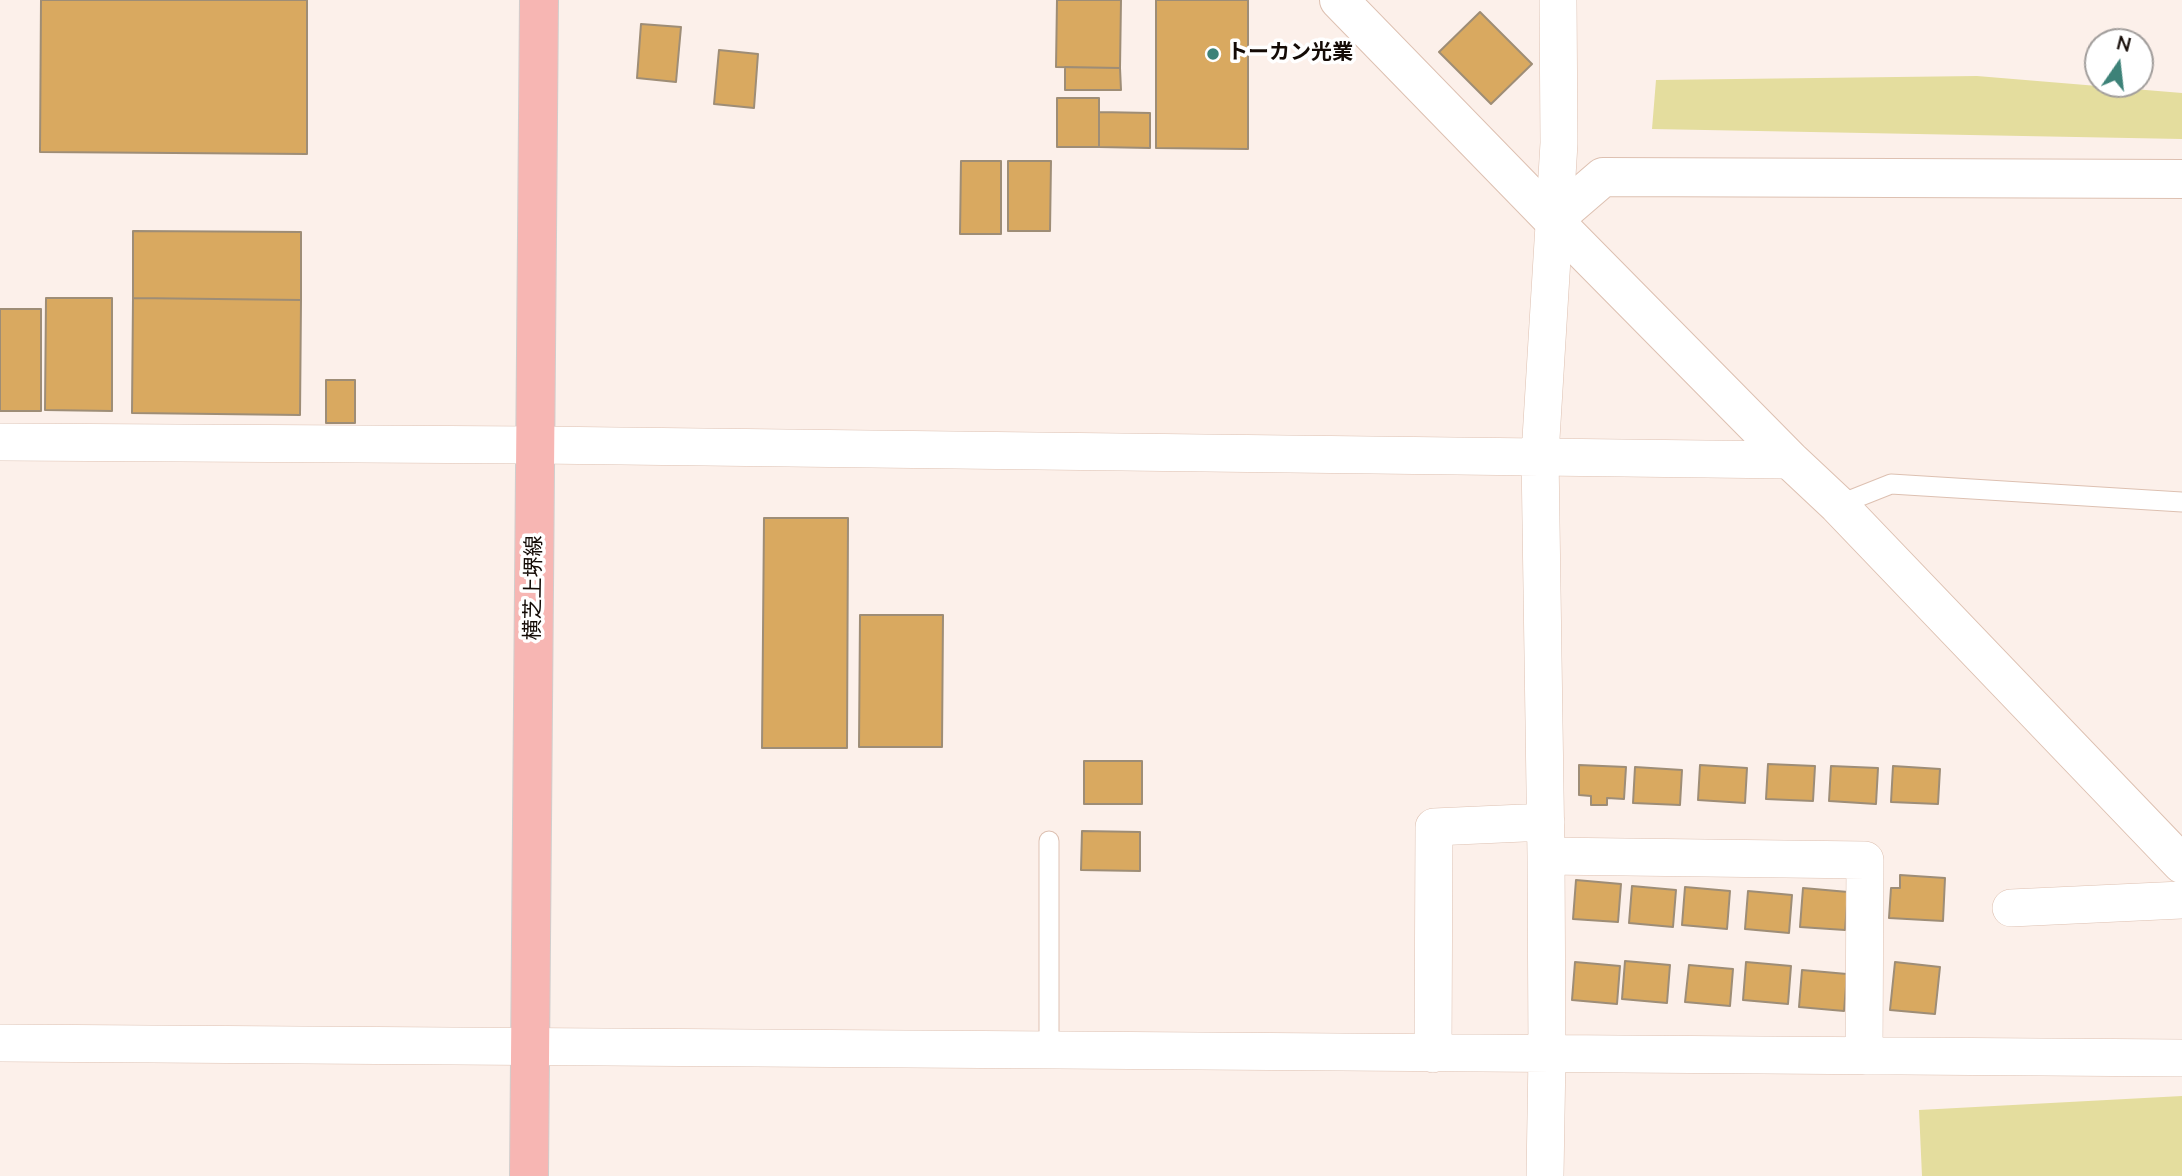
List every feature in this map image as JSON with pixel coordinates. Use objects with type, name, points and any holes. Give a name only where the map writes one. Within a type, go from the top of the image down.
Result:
[{"type":"main road","name":"横芝上堺線","points":[[529,1176],[539,0]]},
{"type":"street","points":[[1339,0],[1790,460],[1838,505],[2182,864]]},
{"type":"street","points":[[1545,1176],[1546,839],[1540,456],[1559,143],[1558,0]]},
{"type":"street","points":[[1553,220],[1603,177],[2182,179]]},
{"type":"street","points":[[0,442],[537,445],[1790,460]]},
{"type":"street","points":[[1433,1054],[1434,827],[1546,839],[1865,860],[1864,1056]]},
{"type":"street","points":[[2011,908],[2182,900]]},
{"type":"street","points":[[0,1042],[2182,1058]]},
{"type":"lane","points":[[1838,505],[1891,484],[2182,502]]},
{"type":"lane","points":[[1049,841],[1049,1050]]},
{"type":"shaded area","points":[[1977,76],[2084,85],[2084,98],[2154,98],[2154,91],[2182,93],[2182,139],[1652,129],[1656,80]]},
{"type":"shaded area","points":[[2182,1096],[2182,1176],[1922,1176],[1919,1110]]},
{"type":"building","points":[[41,0],[307,0],[307,154],[40,152]]},
{"type":"building","points":[[1057,0],[1121,0],[1120,68],[1056,67]]},
{"type":"building","points":[[1156,0],[1248,0],[1248,149],[1156,148]]},
{"type":"building","points":[[1480,12],[1532,64],[1491,104],[1439,52]]},
{"type":"building","points":[[641,24],[681,27],[676,82],[637,78]]},
{"type":"building","points":[[719,50],[758,54],[754,108],[714,104]]},
{"type":"building","points":[[1065,67],[1120,68],[1121,90],[1065,90]]},
{"type":"building","points":[[1057,98],[1099,98],[1099,147],[1057,147]]},
{"type":"building","points":[[1099,112],[1150,113],[1150,148],[1099,147]]},
{"type":"building","points":[[961,161],[1001,161],[1001,234],[960,234]]},
{"type":"building","points":[[1008,161],[1051,161],[1050,231],[1008,231]]},
{"type":"building","points":[[133,231],[301,232],[301,300],[133,298]]},
{"type":"building","points":[[46,298],[112,298],[112,411],[45,410]]},
{"type":"building","points":[[133,298],[301,300],[300,415],[132,413]]},
{"type":"building","points":[[0,309],[41,309],[41,411],[0,411]]},
{"type":"building","points":[[326,380],[355,380],[355,423],[326,423]]},
{"type":"building","points":[[764,518],[848,518],[847,748],[762,748]]},
{"type":"building","points":[[860,615],[943,615],[942,747],[859,747]]},
{"type":"building","points":[[1084,761],[1142,761],[1142,804],[1084,804]]},
{"type":"building","points":[[1768,764],[1815,766],[1813,801],[1766,799]]},
{"type":"building","points":[[1579,765],[1626,767],[1624,799],[1607,798],[1607,805],[1591,805],[1591,796],[1579,795]]},
{"type":"building","points":[[1700,765],[1747,768],[1745,803],[1698,800]]},
{"type":"building","points":[[1831,766],[1878,768],[1876,804],[1829,801]]},
{"type":"building","points":[[1893,766],[1940,769],[1938,804],[1891,802]]},
{"type":"building","points":[[1635,767],[1682,770],[1680,805],[1633,803]]},
{"type":"building","points":[[1082,831],[1140,832],[1140,871],[1081,870]]},
{"type":"building","points":[[1900,875],[1945,878],[1943,921],[1889,918],[1891,888],[1900,888]]},
{"type":"building","points":[[1576,880],[1621,884],[1618,922],[1573,919]]},
{"type":"building","points":[[1632,886],[1676,890],[1673,927],[1629,923]]},
{"type":"building","points":[[1685,887],[1730,891],[1727,929],[1682,925]]},
{"type":"building","points":[[1803,888],[1848,892],[1845,930],[1800,927]]},
{"type":"building","points":[[1748,891],[1792,895],[1789,933],[1745,929]]},
{"type":"building","points":[[1625,961],[1670,965],[1667,1003],[1622,999]]},
{"type":"building","points":[[1575,962],[1620,966],[1617,1004],[1572,1000]]},
{"type":"building","points":[[1746,962],[1791,966],[1788,1004],[1743,1000]]},
{"type":"building","points":[[1895,962],[1940,967],[1935,1014],[1890,1010]]},
{"type":"building","points":[[1689,965],[1733,969],[1730,1006],[1685,1002]]},
{"type":"building","points":[[1802,970],[1847,974],[1844,1011],[1799,1007]]},
{"type":"place","name":"トーカン光業","points":[[1213,54]]}]
